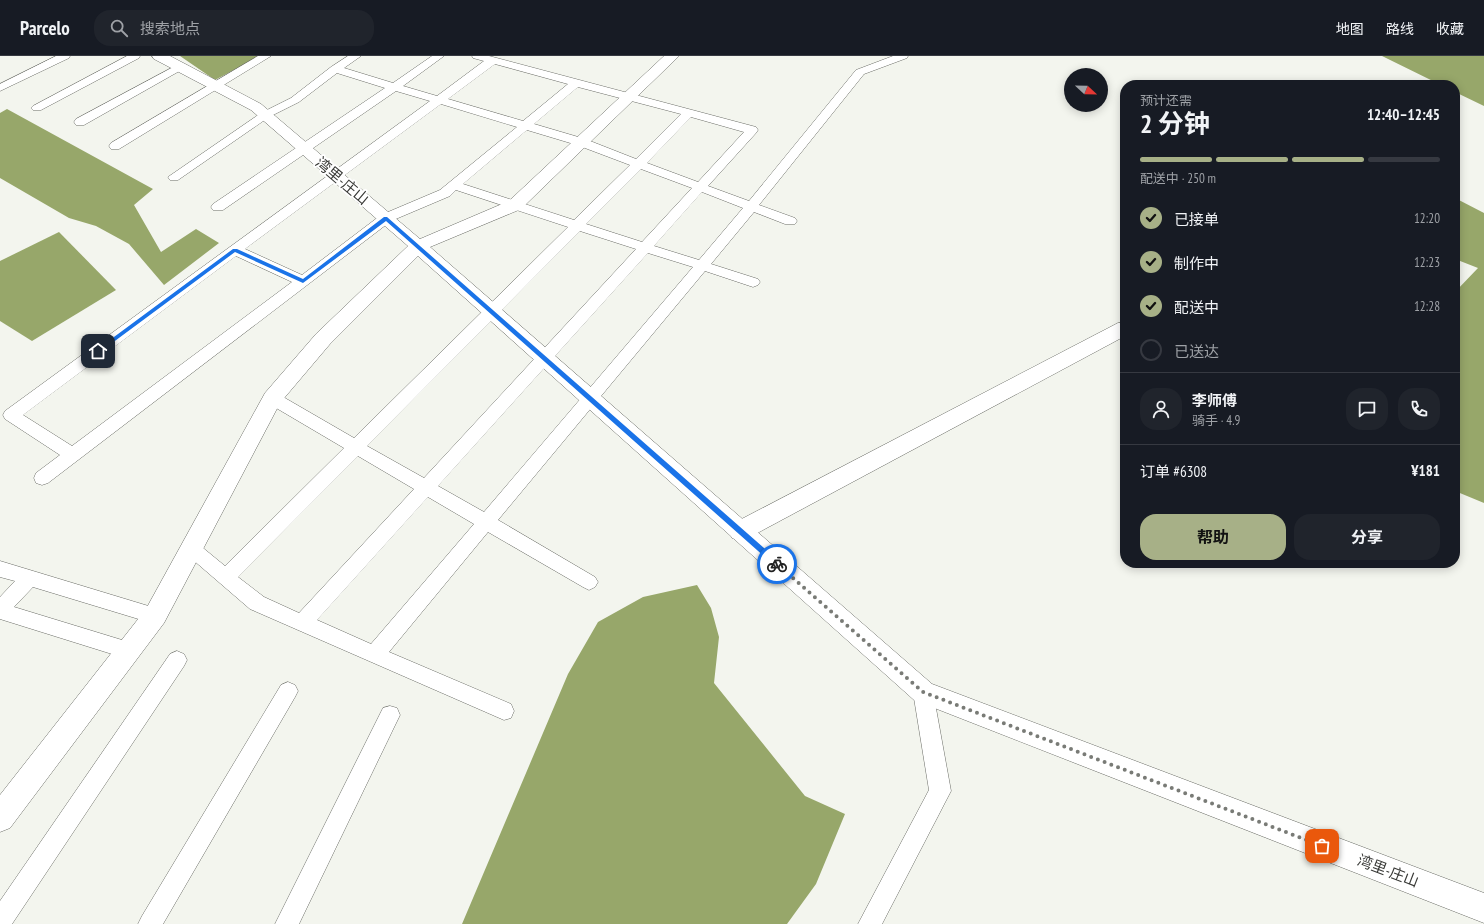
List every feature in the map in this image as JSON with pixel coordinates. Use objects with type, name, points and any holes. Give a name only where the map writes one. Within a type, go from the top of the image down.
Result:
[{"type":"main road","name":"湾里-庄山","points":[[159,56],[256,107],[418,246],[923,692],[1484,908]]},
{"type":"main road","points":[[0,818],[155,616],[272,398],[323,338],[418,246],[515,205],[672,56]]},
{"type":"main road","points":[[740,531],[1120,331]]},
{"type":"lane","points":[[0,88],[65,56]]},
{"type":"lane","points":[[37,108],[135,56]]},
{"type":"lane","points":[[115,146],[266,56]]},
{"type":"lane","points":[[174,177],[265,115],[295,100],[356,56]]},
{"type":"lane","points":[[218,207],[439,56]]},
{"type":"lane","points":[[303,622],[752,130],[477,56]]},
{"type":"lane","points":[[375,654],[702,266],[860,72],[903,56]]},
{"type":"lane","points":[[73,455],[11,415],[493,60]]},
{"type":"lane","points":[[80,122],[179,67]]},
{"type":"lane","points":[[336,69],[581,142],[790,221]]},
{"type":"lane","points":[[42,478],[386,218],[445,194],[576,83]]},
{"type":"lane","points":[[226,577],[689,113]]},
{"type":"lane","points":[[455,186],[753,282]]},
{"type":"lane","points":[[235,250],[303,281]]},
{"type":"lane","points":[[272,398],[589,582]]},
{"type":"lane","points":[[191,548],[257,603],[504,711]]},
{"type":"lane","points":[[0,569],[155,616]]},
{"type":"lane","points":[[29,578],[0,611],[128,650]]},
{"type":"lane","points":[[0,921],[177,660]]},
{"type":"lane","points":[[150,924],[288,691]]},
{"type":"lane","points":[[870,924],[940,791],[923,692]]},
{"type":"lane","points":[[287,924],[390,715]]},
{"type":"shaded area","points":[[180,56],[260,56],[215,80]]},
{"type":"shaded area","points":[[1382,56],[1484,56],[1484,106],[1460,94],[1460,80],[1431,80]]},
{"type":"shaded area","points":[[7,109],[153,189],[134,205],[161,252],[196,229],[219,243],[164,285],[129,244],[96,226],[69,218],[0,178],[0,113]]},
{"type":"shaded area","points":[[1460,201],[1484,213],[1484,503],[1460,493],[1460,287],[1478,268],[1460,261]]},
{"type":"shaded area","points":[[59,232],[116,290],[32,341],[0,321],[0,261]]},
{"type":"shaded area","points":[[697,585],[711,608],[719,637],[714,683],[805,796],[845,814],[816,884],[787,924],[462,924],[568,674],[598,622],[643,597]]},
{"type":"way so far","points":[[777,564],[923,692],[1322,846]]},
{"type":"route","points":[[98,351],[235,250],[303,281],[386,218],[777,564]]}]
